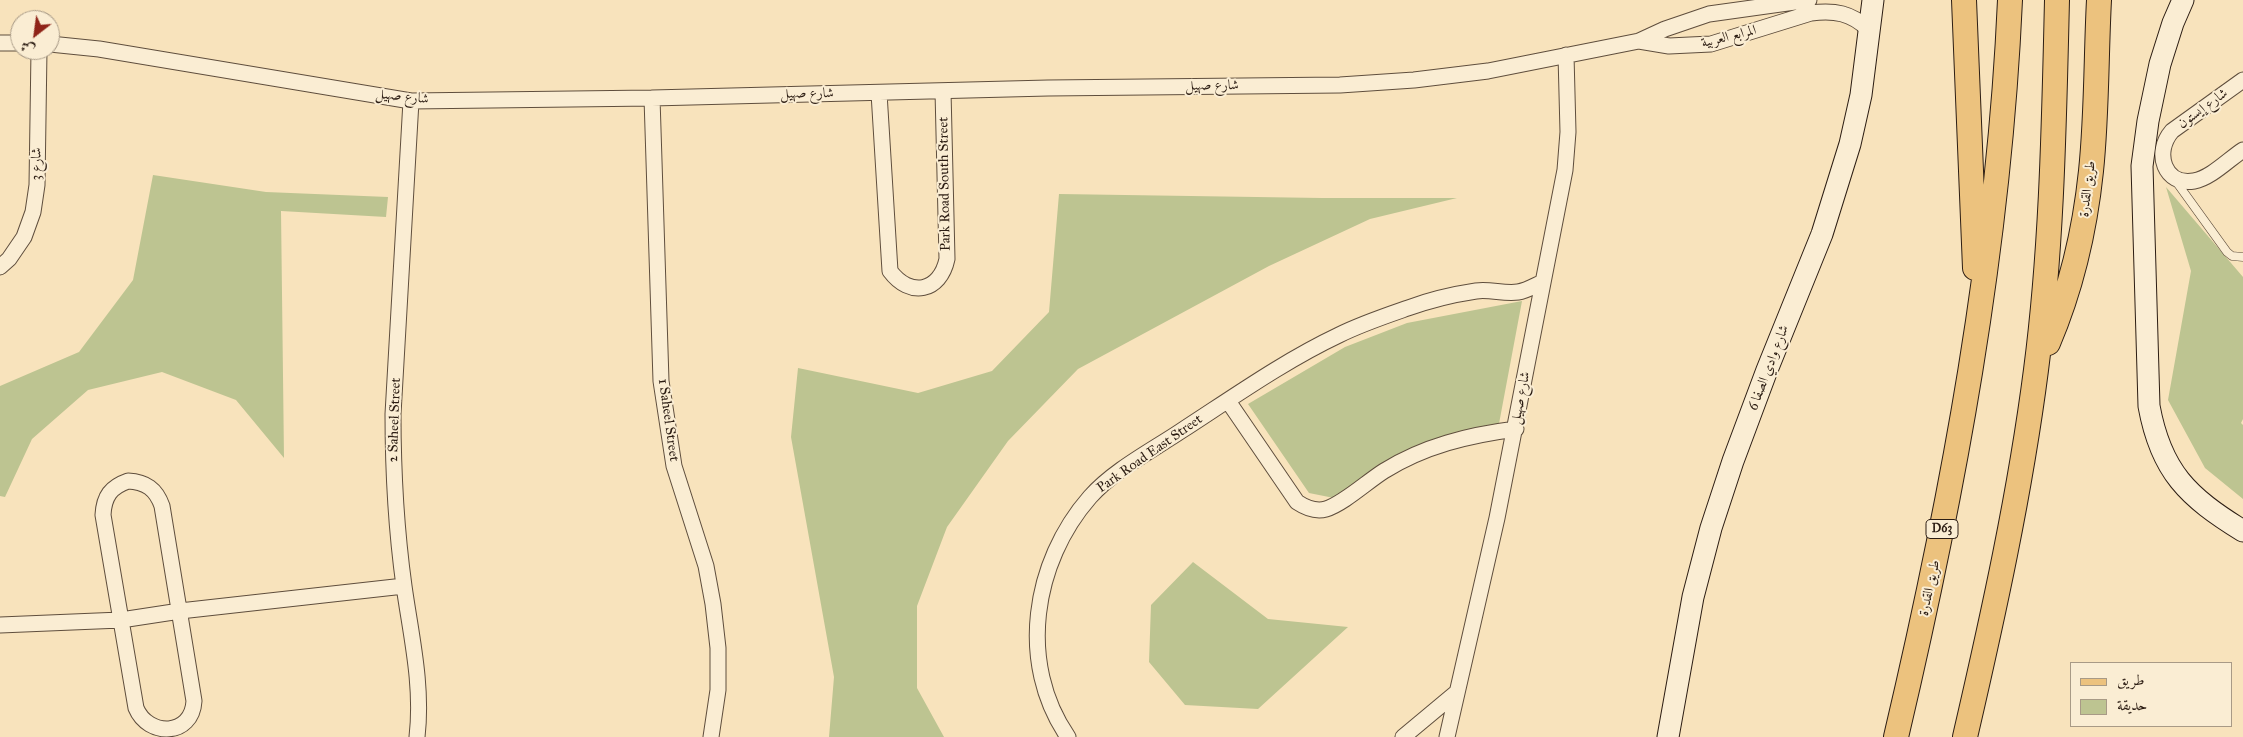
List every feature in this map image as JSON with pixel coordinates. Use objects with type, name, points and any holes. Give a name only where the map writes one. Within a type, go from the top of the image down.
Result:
[{"type":"main road","name":"طريق القدرة","points":[[1964,0],[1978,319]]},
{"type":"main road","name":"طريق القدرة","points":[[1896,737],[1941,533],[1978,319],[2001,138],[2010,0]]},
{"type":"main road","name":"طريق القدرة","points":[[1965,737],[2007,546],[2036,370],[2049,233],[2057,0]]},
{"type":"main road","name":"طريق القدرة","points":[[2036,370],[2062,305],[2087,204],[2091,169],[2099,0]]},
{"type":"street","name":"المرابع العربية","points":[[1639,41],[1665,29],[1709,14],[1808,0]]},
{"type":"street","name":"شارع وادي الصفا 6","points":[[1668,737],[1693,597],[1711,528],[1733,461],[1822,234],[1835,196],[1861,94],[1873,0]]},
{"type":"street","points":[[2183,0],[2170,30],[2160,64],[2148,121],[2142,166],[2147,380],[2156,437],[2162,453],[2174,474],[2190,493],[2209,509],[2243,531]]},
{"type":"street","points":[[1736,9],[1741,22],[1742,35]]},
{"type":"street","name":"المرابع العربية","points":[[1639,41],[1669,46],[1710,44],[1812,13],[1825,11],[1849,15],[1868,29]]},
{"type":"street","points":[[1665,29],[1665,38],[1669,46]]},
{"type":"street","name":"شارع صهيل","points":[[60,45],[100,49],[411,101],[1340,85],[1414,80],[1488,71],[1639,41]]},
{"type":"street","name":"شارع صهيل","points":[[1447,737],[1480,601],[1516,429],[1565,170],[1568,122],[1566,54]]},
{"type":"street","name":"3 شارع","points":[[0,267],[9,259],[24,237],[33,212],[37,185],[40,60]]},
{"type":"street","name":"شارع إيستون","points":[[2171,174],[2162,158],[2162,148],[2166,139],[2172,132],[2243,80]]},
{"type":"street","name":"Park Road South Street","points":[[879,93],[890,271],[897,280],[906,286],[918,289],[929,286],[938,280],[944,270],[947,259],[943,91]]},
{"type":"street","name":"1 Saheel Street","points":[[652,98],[661,381],[674,466],[706,566],[713,604],[718,648],[718,690],[712,737]]},
{"type":"street","name":"2 Saheel Street","points":[[411,101],[393,414],[396,518],[419,688],[417,737]]},
{"type":"street","points":[[2171,174],[2187,181],[2195,181],[2203,178],[2243,150]]},
{"type":"street","name":"Park Road East Street","points":[[1068,737],[1045,692],[1037,655],[1037,617],[1044,580],[1055,551],[1070,521],[1091,495],[1126,468],[1228,401],[1284,365],[1340,334],[1410,307],[1476,291],[1520,292],[1543,282]]},
{"type":"street","points":[[1228,401],[1297,502],[1306,508],[1316,510],[1331,506],[1385,470],[1435,447],[1470,437],[1516,429]]},
{"type":"street","points":[[128,481],[140,481],[150,486],[158,495],[162,506],[180,611],[194,701],[193,712],[188,722],[180,730],[169,734],[157,733],[147,728],[139,719],[121,620],[104,509],[109,492],[117,485],[128,481]]},
{"type":"street","points":[[0,625],[121,620],[180,611],[404,586]]},
{"type":"street","points":[[1403,737],[1457,692]]},
{"type":"lane","points":[[2171,174],[2227,252],[2232,256],[2243,257]]},
{"type":"green space","points":[[153,175],[266,192],[388,197],[386,217],[281,211],[284,458],[236,400],[162,372],[88,390],[32,439],[5,497],[0,496],[0,386],[79,352],[133,280]]},
{"type":"green space","points":[[2166,187],[2243,277],[2243,419],[2241,423],[2243,425],[2243,499],[2205,468],[2168,400],[2191,271]]},
{"type":"green space","points":[[1059,194],[1457,198],[1370,219],[1269,266],[1078,369],[1008,441],[947,527],[917,606],[917,688],[944,737],[829,737],[834,677],[791,437],[798,368],[918,393],[992,371],[1049,312]]},
{"type":"green space","points":[[1522,301],[1498,429],[1458,435],[1334,498],[1309,493],[1248,404],[1345,347],[1407,323]]},
{"type":"green space","points":[[1193,562],[1268,619],[1348,627],[1258,709],[1185,705],[1149,662],[1151,605]]}]
